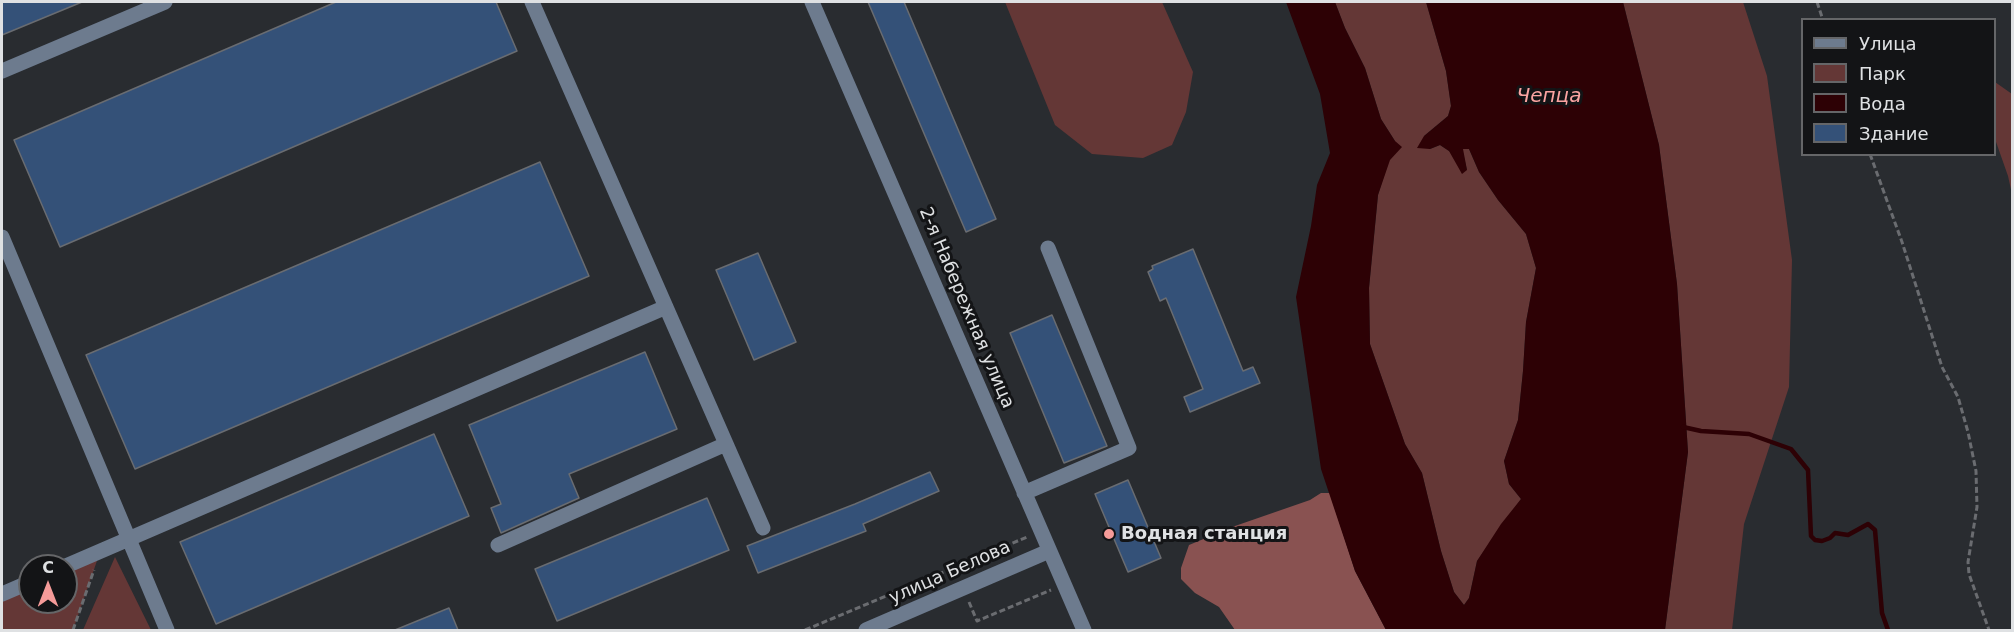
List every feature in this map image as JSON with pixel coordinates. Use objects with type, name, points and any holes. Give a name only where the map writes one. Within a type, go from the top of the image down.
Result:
[{"type":"street","points":[[2,71],[165,2]]},
{"type":"street","points":[[532,2],[763,528]]},
{"type":"street","name":"2-я Набережная улица","points":[[812,2],[1084,630]]},
{"type":"street","points":[[2,237],[168,630]]},
{"type":"street","points":[[1024,493],[1129,448],[1048,248]]},
{"type":"street","points":[[78,561],[666,307]]},
{"type":"street","points":[[498,545],[726,444]]},
{"type":"street","name":"улица Белова","points":[[866,630],[1049,550]]},
{"type":"street","points":[[2,594],[18,587]]},
{"type":"path","points":[[1817,2],[1822,18]]},
{"type":"path","points":[[1871,156],[1906,253],[1942,367],[1958,397],[1968,432],[1976,471],[1977,507],[1968,562],[1989,630]]},
{"type":"path","points":[[805,630],[1029,536]]},
{"type":"path","points":[[73,630],[100,551]]},
{"type":"path","points":[[964,588],[977,621],[1052,590]]},
{"type":"green space","points":[[1005,2],[1162,2],[1193,72],[1186,112],[1172,145],[1143,158],[1092,154],[1055,125]]},
{"type":"green space","points":[[1335,2],[1426,2],[1446,71],[1451,106],[1448,116],[1424,136],[1430,149],[1440,145],[1467,170],[1462,149],[1469,149],[1479,172],[1526,234],[1536,268],[1526,322],[1518,420],[1504,461],[1509,484],[1521,499],[1477,561],[1469,598],[1464,605],[1454,592],[1441,551],[1422,473],[1405,444],[1370,344],[1369,288],[1378,195],[1395,141],[1381,119],[1365,68]]},
{"type":"green space","points":[[1623,2],[1743,2],[1767,76],[1792,260],[1789,387],[1744,524],[1732,630],[1665,630],[1688,452],[1677,284],[1659,145]]},
{"type":"green space","points":[[1996,83],[2012,94],[2012,194],[1996,142]]},
{"type":"green space","points":[[99,555],[73,630],[2,630],[2,596],[18,589],[18,614],[78,614],[78,564]]},
{"type":"green space","points":[[115,557],[151,630],[83,630]]},
{"type":"shaded area","points":[[1321,493],[1330,493],[1355,571],[1386,630],[1235,630],[1219,607],[1195,593],[1181,579],[1181,568],[1189,545],[1310,500]]},
{"type":"water","name":"Чепца","points":[[1286,2],[1335,2],[1365,68],[1381,119],[1395,141],[1402,147],[1390,160],[1378,195],[1369,288],[1370,344],[1405,444],[1422,473],[1441,551],[1454,592],[1464,605],[1469,598],[1477,561],[1501,524],[1521,499],[1509,484],[1504,461],[1518,420],[1526,322],[1536,268],[1526,234],[1479,172],[1469,149],[1463,149],[1467,170],[1462,174],[1449,151],[1440,145],[1430,149],[1417,148],[1424,136],[1448,116],[1451,106],[1446,71],[1426,2],[1623,2],[1659,145],[1677,284],[1688,452],[1665,630],[1386,630],[1355,571],[1321,469],[1296,297],[1317,185],[1330,153],[1320,94]]},
{"type":"building","points":[[2,2],[82,2],[2,35]]},
{"type":"building","points":[[336,2],[496,2],[517,51],[60,247],[14,140]]},
{"type":"building","points":[[868,2],[904,2],[996,219],[966,232]]},
{"type":"building","points":[[540,162],[589,276],[135,469],[86,355]]},
{"type":"building","points":[[1193,249],[1243,371],[1253,367],[1260,383],[1190,412],[1184,397],[1203,389],[1166,298],[1160,301],[1148,272],[1153,269],[1152,266]]},
{"type":"building","points":[[758,253],[796,342],[754,360],[716,270]]},
{"type":"building","points":[[1052,315],[1107,446],[1064,463],[1010,333]]},
{"type":"building","points":[[645,352],[677,429],[569,474],[579,498],[501,533],[491,508],[501,504],[469,425]]},
{"type":"building","points":[[434,434],[469,516],[216,624],[180,542]]},
{"type":"building","points":[[930,472],[939,491],[863,524],[866,531],[758,573],[747,546]]},
{"type":"building","points":[[1128,480],[1161,558],[1128,572],[1095,494]]},
{"type":"building","points":[[707,498],[729,550],[557,621],[535,569]]},
{"type":"building","points":[[449,608],[458,630],[395,630]]},
{"type":"waterway","points":[[1683,427],[1701,431],[1749,434],[1791,449],[1808,470],[1811,536],[1815,540],[1822,541],[1835,533],[1848,535],[1868,524],[1875,530],[1882,613],[1888,630]]},
{"type":"place","name":"Водная станция","points":[[1109,534]]}]
